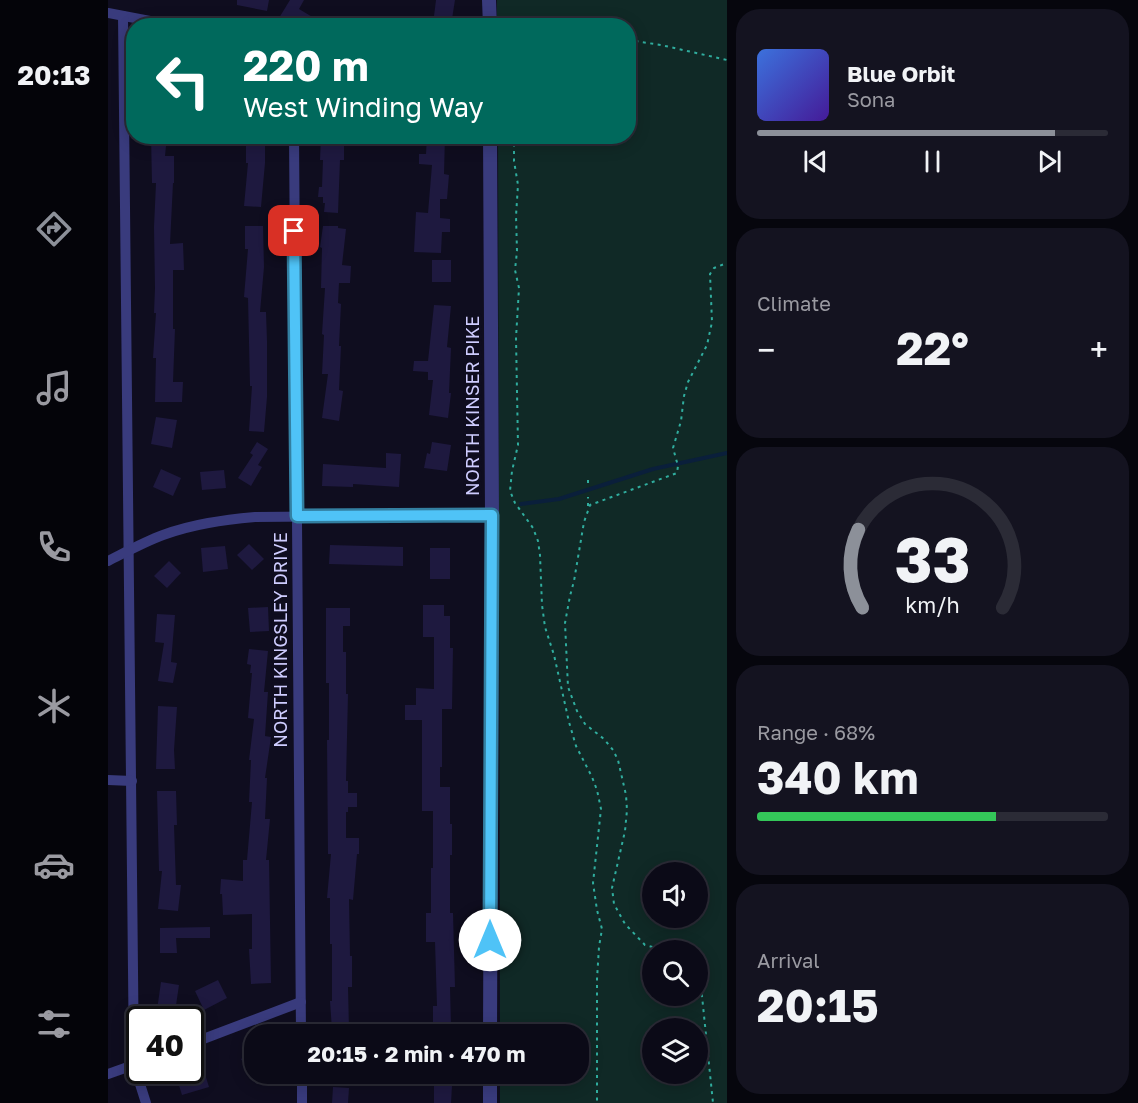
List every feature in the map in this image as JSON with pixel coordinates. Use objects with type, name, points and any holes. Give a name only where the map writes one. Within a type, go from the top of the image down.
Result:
[{"type":"street","points":[[489,0],[490,18]]},
{"type":"street","points":[[108,13],[134,18]]},
{"type":"street","points":[[123,16],[135,1006]]},
{"type":"street","name":"NORTH KINGSLEY DRIVE","points":[[294,144],[301,1024]]},
{"type":"street","name":"NORTH KINSER PIKE","points":[[490,144],[492,515],[490,1024]]},
{"type":"street","points":[[108,561],[161,536],[186,528],[255,517],[492,515]]},
{"type":"street","points":[[108,780],[132,781]]},
{"type":"street","points":[[204,1039],[301,1002]]},
{"type":"street","points":[[108,1074],[126,1068]]},
{"type":"street","points":[[141,1084],[146,1103]]},
{"type":"street","points":[[302,1084],[302,1103]]},
{"type":"street","points":[[490,1084],[490,1103]]},
{"type":"path","points":[[636,41],[727,60]]},
{"type":"path","points":[[514,144],[518,185],[515,270],[519,288],[516,338],[518,445],[510,486],[512,498],[533,528],[538,541],[543,616],[576,746],[592,777],[602,809],[593,883],[602,929],[597,979],[597,1103]]},
{"type":"path","points":[[587,509],[601,500],[677,473],[674,442],[681,421],[684,396],[688,382],[707,345],[712,322],[710,274],[714,268],[727,263]]},
{"type":"path","points":[[588,477],[588,483]]},
{"type":"path","points":[[588,497],[565,623],[568,687],[577,711],[585,724],[604,739],[618,760],[627,810],[625,831],[612,888],[614,904],[625,924],[642,942]]},
{"type":"path","points":[[562,688],[568,687]]},
{"type":"path","points":[[703,1006],[713,1103]]},
{"type":"green space","points":[[497,0],[727,0],[727,1103],[500,1103],[500,1084],[589,1084],[589,1024],[500,1024],[498,144],[636,144],[636,18],[497,18]]},
{"type":"building","points":[[237,0],[269,0],[267,11],[237,5]]},
{"type":"building","points":[[290,0],[304,0],[299,9],[314,18],[279,18]]},
{"type":"building","points":[[436,0],[455,0],[452,18],[434,16]]},
{"type":"building","points":[[151,144],[166,144],[165,156],[174,156],[170,244],[183,243],[184,270],[173,270],[173,329],[175,329],[173,382],[183,382],[182,402],[155,402],[156,358],[153,358],[156,313],[154,313],[154,227],[156,183],[152,183]]},
{"type":"building","points":[[246,144],[265,144],[261,207],[244,206],[248,163],[246,163]]},
{"type":"building","points":[[321,144],[344,145],[344,160],[340,160],[338,213],[324,212],[323,197],[318,197],[319,187],[322,187],[323,160],[320,160]]},
{"type":"building","points":[[427,144],[445,144],[444,174],[449,175],[447,199],[440,199],[440,218],[450,219],[450,232],[442,232],[441,253],[414,252],[416,212],[428,213],[432,165],[419,164],[419,154],[426,154]]},
{"type":"building","points":[[245,226],[263,226],[264,267],[260,312],[266,312],[267,341],[267,397],[264,432],[249,431],[252,386],[250,386],[248,298],[244,297],[248,249],[245,249]]},
{"type":"building","points":[[323,226],[338,226],[338,228],[346,229],[342,265],[351,266],[350,283],[339,283],[338,303],[341,304],[339,346],[341,346],[339,390],[343,391],[339,421],[322,418],[328,374],[322,374],[325,288],[321,288],[322,248],[320,247]]},
{"type":"building","points":[[432,260],[451,260],[451,282],[432,282]]},
{"type":"building","points":[[434,305],[451,306],[447,347],[451,348],[449,393],[451,393],[448,418],[429,415],[433,380],[428,380],[428,372],[413,371],[414,361],[428,361]]},
{"type":"building","points":[[156,417],[177,420],[172,448],[151,444]]},
{"type":"building","points":[[257,442],[268,449],[258,465],[262,467],[251,486],[238,478],[253,455],[250,453]]},
{"type":"building","points":[[432,442],[451,445],[447,471],[424,468]]},
{"type":"building","points":[[386,453],[401,454],[399,487],[353,484],[353,487],[322,486],[323,464],[386,468]]},
{"type":"building","points":[[161,469],[181,478],[173,496],[153,487]]},
{"type":"building","points":[[224,470],[226,488],[202,490],[200,472]]},
{"type":"building","points":[[249,544],[264,559],[252,570],[237,555]]},
{"type":"building","points":[[330,545],[403,547],[403,566],[329,564]]},
{"type":"building","points":[[225,546],[228,569],[203,572],[201,548]]},
{"type":"building","points":[[430,548],[450,548],[450,579],[430,579]]},
{"type":"building","points":[[169,561],[181,573],[167,588],[154,576]]},
{"type":"building","points":[[423,605],[444,605],[444,616],[450,616],[450,648],[453,648],[452,709],[442,709],[442,767],[440,767],[440,787],[450,787],[450,824],[452,824],[450,913],[453,913],[455,987],[450,987],[451,1024],[433,1024],[433,1006],[437,1006],[435,942],[426,942],[426,913],[431,913],[433,811],[422,811],[422,720],[405,720],[405,705],[416,705],[416,688],[434,689],[434,637],[423,637]]},
{"type":"building","points":[[268,607],[269,631],[250,632],[248,608]]},
{"type":"building","points":[[326,608],[350,608],[350,626],[343,626],[343,652],[346,652],[346,694],[348,694],[346,781],[348,781],[348,793],[357,793],[357,807],[348,807],[348,812],[346,812],[346,838],[359,838],[359,854],[357,854],[353,900],[349,899],[352,987],[348,987],[349,1024],[332,1024],[330,1001],[332,1001],[332,944],[330,944],[330,898],[327,898],[331,854],[328,854],[329,683],[326,683]]},
{"type":"building","points":[[157,614],[175,615],[171,662],[177,663],[173,683],[158,681],[164,643],[155,642]]},
{"type":"building","points":[[249,649],[268,651],[264,692],[268,692],[265,736],[271,737],[265,778],[267,778],[265,819],[270,819],[266,860],[269,860],[271,983],[251,984],[249,949],[252,949],[252,914],[223,915],[222,894],[220,894],[221,879],[243,881],[243,860],[247,860],[252,802],[249,802],[251,760],[249,760],[254,719],[248,718],[252,673],[250,673],[251,665],[247,664]]},
{"type":"building","points":[[158,706],[177,707],[175,769],[156,769]]},
{"type":"building","points":[[157,791],[176,791],[177,825],[174,825],[176,885],[181,885],[178,911],[158,909],[162,871],[159,871]]},
{"type":"building","points":[[210,927],[210,938],[176,938],[177,953],[160,953],[160,928]]},
{"type":"building","points":[[218,980],[227,998],[204,1010],[195,991]]},
{"type":"building","points":[[161,982],[179,985],[176,1006],[158,1006]]},
{"type":"building","points":[[204,1071],[209,1087],[182,1095],[179,1084],[204,1084]]},
{"type":"building","points":[[434,1086],[452,1086],[451,1103],[434,1103]]},
{"type":"building","points":[[333,1087],[349,1088],[348,1103],[332,1103]]},
{"type":"waterway","points":[[521,504],[559,499],[653,469],[727,453]]},
{"type":"route","points":[[294,231],[297,516],[492,515],[490,940]]}]
